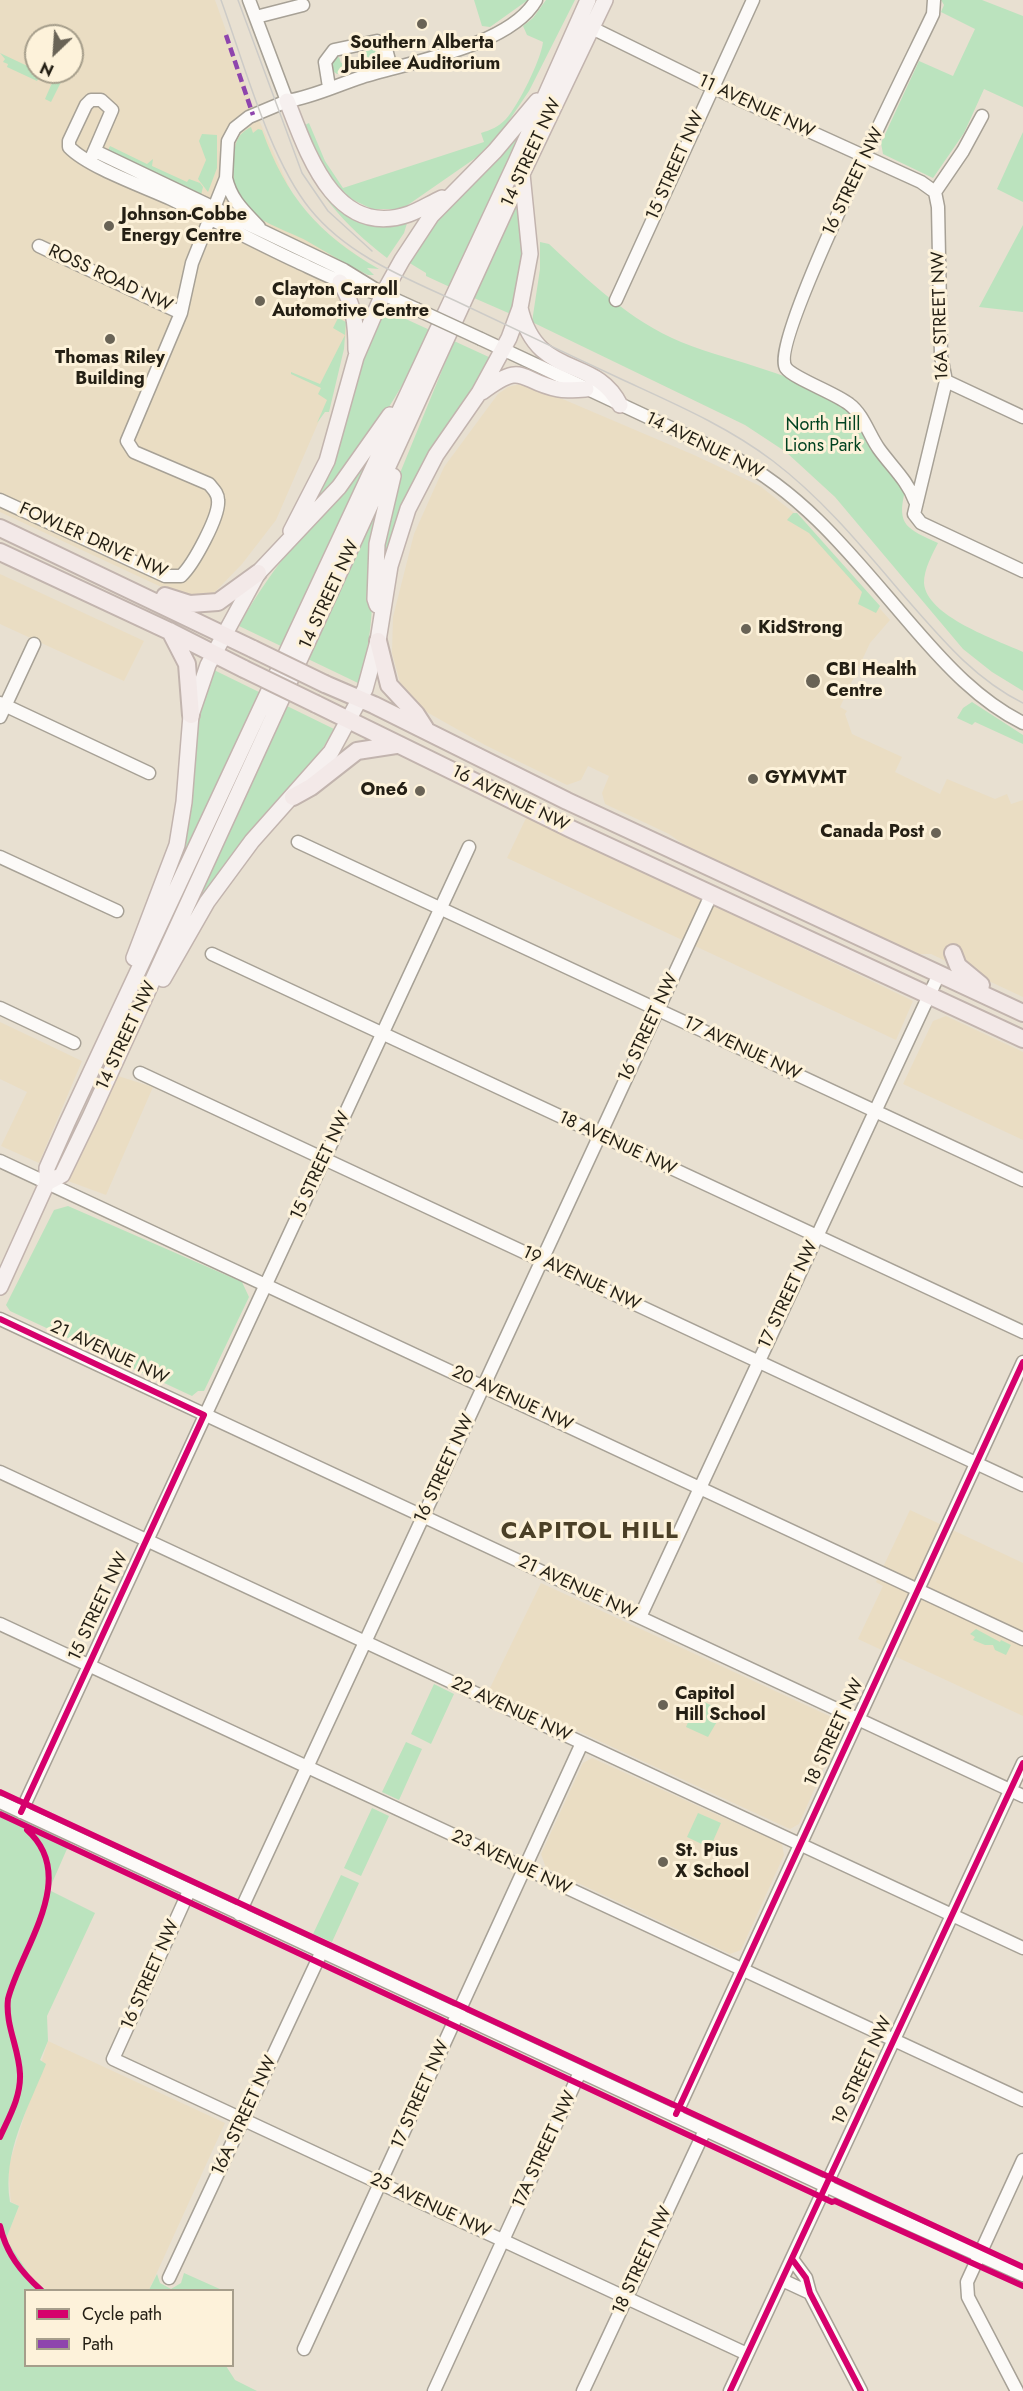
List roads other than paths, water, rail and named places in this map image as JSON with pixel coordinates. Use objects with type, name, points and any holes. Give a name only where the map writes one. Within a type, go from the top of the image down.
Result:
[{"type":"highway","name":"16 AVENUE NW","points":[[0,528],[427,731],[576,805],[1023,1013]]},
{"type":"highway","name":"16 AVENUE NW","points":[[0,552],[169,630],[396,745],[1023,1039]]},
{"type":"highway","points":[[146,596],[169,597],[190,604],[218,602],[258,573]]},
{"type":"highway","points":[[169,630],[187,664],[191,715]]},
{"type":"highway","points":[[378,641],[389,685],[416,714],[427,731]]},
{"type":"highway","points":[[293,797],[311,787],[357,751],[396,745]]},
{"type":"highway","points":[[953,953],[958,966],[1002,1003]]},
{"type":"main road","name":"14 STREET NW","points":[[0,1287],[47,1183],[47,1168],[516,162],[588,0]]},
{"type":"main road","name":"14 STREET NW","points":[[47,1183],[62,1175],[126,1040],[522,174],[605,0]]},
{"type":"main road","points":[[284,544],[327,460],[356,357],[383,294],[418,233],[450,194],[495,151],[548,87]]},
{"type":"main road","points":[[287,101],[314,168],[336,198],[355,211],[377,218],[392,218],[409,214],[450,194]]},
{"type":"main road","points":[[126,1040],[207,902],[252,841],[331,752],[359,699],[378,641],[390,566],[408,509],[436,455],[479,393],[520,308],[530,254],[522,174]]},
{"type":"main road","points":[[340,282],[347,294],[356,324],[356,357]]},
{"type":"main road","points":[[520,308],[528,335],[535,345],[552,357],[604,382],[620,405]]},
{"type":"main road","points":[[479,393],[502,377],[520,374],[559,390],[586,389]]},
{"type":"main road","points":[[110,1032],[132,964],[175,853],[184,802],[191,715],[214,654],[258,573],[339,487],[391,414],[405,400]]},
{"type":"main road","points":[[381,614],[375,599],[377,544],[396,467],[396,452]]},
{"type":"street","points":[[249,0],[287,101]]},
{"type":"street","points":[[264,233],[237,205],[230,193],[226,178],[228,141],[235,128],[262,111],[287,101],[303,99],[329,87],[478,43],[521,20],[536,0]]},
{"type":"street","name":"15 STREET NW","points":[[616,300],[753,0]]},
{"type":"street","name":"16 STREET NW","points":[[915,501],[910,488],[879,449],[850,405],[786,368],[783,358],[804,291],[933,14],[934,0]]},
{"type":"street","points":[[256,17],[303,5]]},
{"type":"street","name":"11 AVENUE NW","points":[[592,28],[712,87],[867,156],[921,182],[935,192]]},
{"type":"street","points":[[329,87],[324,62],[334,50],[377,40],[386,49],[392,68]]},
{"type":"street","points":[[935,192],[963,151],[982,116]]},
{"type":"street","points":[[93,156],[213,215]]},
{"type":"street","name":"FOWLER DRIVE NW","points":[[0,500],[165,576],[181,576],[187,571],[218,508],[216,491],[198,479],[134,452],[127,441],[182,313],[192,263],[226,178]]},
{"type":"street","name":"16A STREET NW","points":[[935,192],[938,207],[941,356],[946,381],[915,501],[914,514],[921,523],[1023,571]]},
{"type":"street","name":"14 AVENUE NW","points":[[213,215],[264,233],[344,270],[383,294],[733,457],[779,486],[832,533],[955,674],[991,704],[1023,723]]},
{"type":"street","name":"14 AVENUE NW","points":[[213,215],[340,282],[383,294]]},
{"type":"street","name":"ROSS ROAD NW","points":[[39,246],[182,313]]},
{"type":"street","points":[[946,381],[1023,417]]},
{"type":"street","points":[[34,644],[2,709],[149,773]]},
{"type":"street","name":"17 AVENUE NW","points":[[298,842],[1023,1180]]},
{"type":"street","name":"15 STREET NW","points":[[21,1812],[469,847]]},
{"type":"street","points":[[0,857],[117,911]]},
{"type":"street","name":"16 STREET NW","points":[[239,1914],[712,893]]},
{"type":"street","name":"18 AVENUE NW","points":[[212,954],[1023,1332]]},
{"type":"street","name":"17 STREET NW","points":[[640,1617],[939,974]]},
{"type":"street","points":[[0,1008],[74,1043]]},
{"type":"street","name":"19 AVENUE NW","points":[[140,1073],[1023,1485]]},
{"type":"street","name":"20 AVENUE NW","points":[[0,1161],[1023,1639]]},
{"type":"street","name":"21 AVENUE NW","points":[[0,1319],[1023,1796]]},
{"type":"street","name":"18 STREET NW","points":[[675,2116],[1023,1362]]},
{"type":"street","name":"22 AVENUE NW","points":[[0,1472],[1023,1948]]},
{"type":"street","name":"23 AVENUE NW","points":[[0,1624],[1023,2100]]},
{"type":"street","name":"17 STREET NW","points":[[304,2349],[582,1743]]},
{"type":"street","name":"19 STREET NW","points":[[730,2391],[1023,1763]]},
{"type":"street","points":[[0,1802],[826,2187],[1023,2275]]},
{"type":"street","name":"16 STREET NW","points":[[113,2059],[189,1891]]},
{"type":"street","name":"16A STREET NW","points":[[169,2278],[321,1953]]},
{"type":"street","name":"25 AVENUE NW","points":[[113,2059],[747,2354]]},
{"type":"street","name":"17A STREET NW","points":[[434,2391],[580,2072]]},
{"type":"street","name":"18 STREET NW","points":[[583,2391],[705,2130]]},
{"type":"street","points":[[1017,2391],[969,2297],[967,2282],[1023,2160]]},
{"type":"street","points":[[792,2259],[806,2278],[810,2293],[861,2391]]},
{"type":"street","points":[[782,2280],[810,2293]]},
{"type":"tram line","points":[[221,0],[259,109],[282,164],[295,188],[325,226],[360,253],[399,275],[680,406],[755,448],[809,491],[826,508],[959,656],[989,682],[1023,703]]},
{"type":"tram line","points":[[238,0],[302,173],[328,211],[372,251]]},
{"type":"place","name":"Southern Alberta Jubilee Auditorium","points":[[422,24]]},
{"type":"place","name":"Johnson-Cobbe Energy Centre","points":[[109,226]]},
{"type":"place","name":"Clayton Carroll Automotive Centre","points":[[260,301]]},
{"type":"place","name":"Thomas Riley Building","points":[[110,339]]},
{"type":"place","name":"KidStrong","points":[[746,629]]},
{"type":"place","name":"CBI Health Centre","points":[[813,681]]},
{"type":"place","name":"GYMVMT","points":[[753,779]]},
{"type":"place","name":"One6","points":[[420,791]]},
{"type":"place","name":"Canada Post","points":[[936,833]]},
{"type":"place","name":"Capitol Hill School","points":[[663,1705]]},
{"type":"place","name":"St. Pius X School","points":[[663,1862]]},
{"type":"district","name":"CAPITOL HILL","points":[[590,1532]]},
{"type":"park label","name":"North Hill Lions Park","points":[[823,436]]}]
